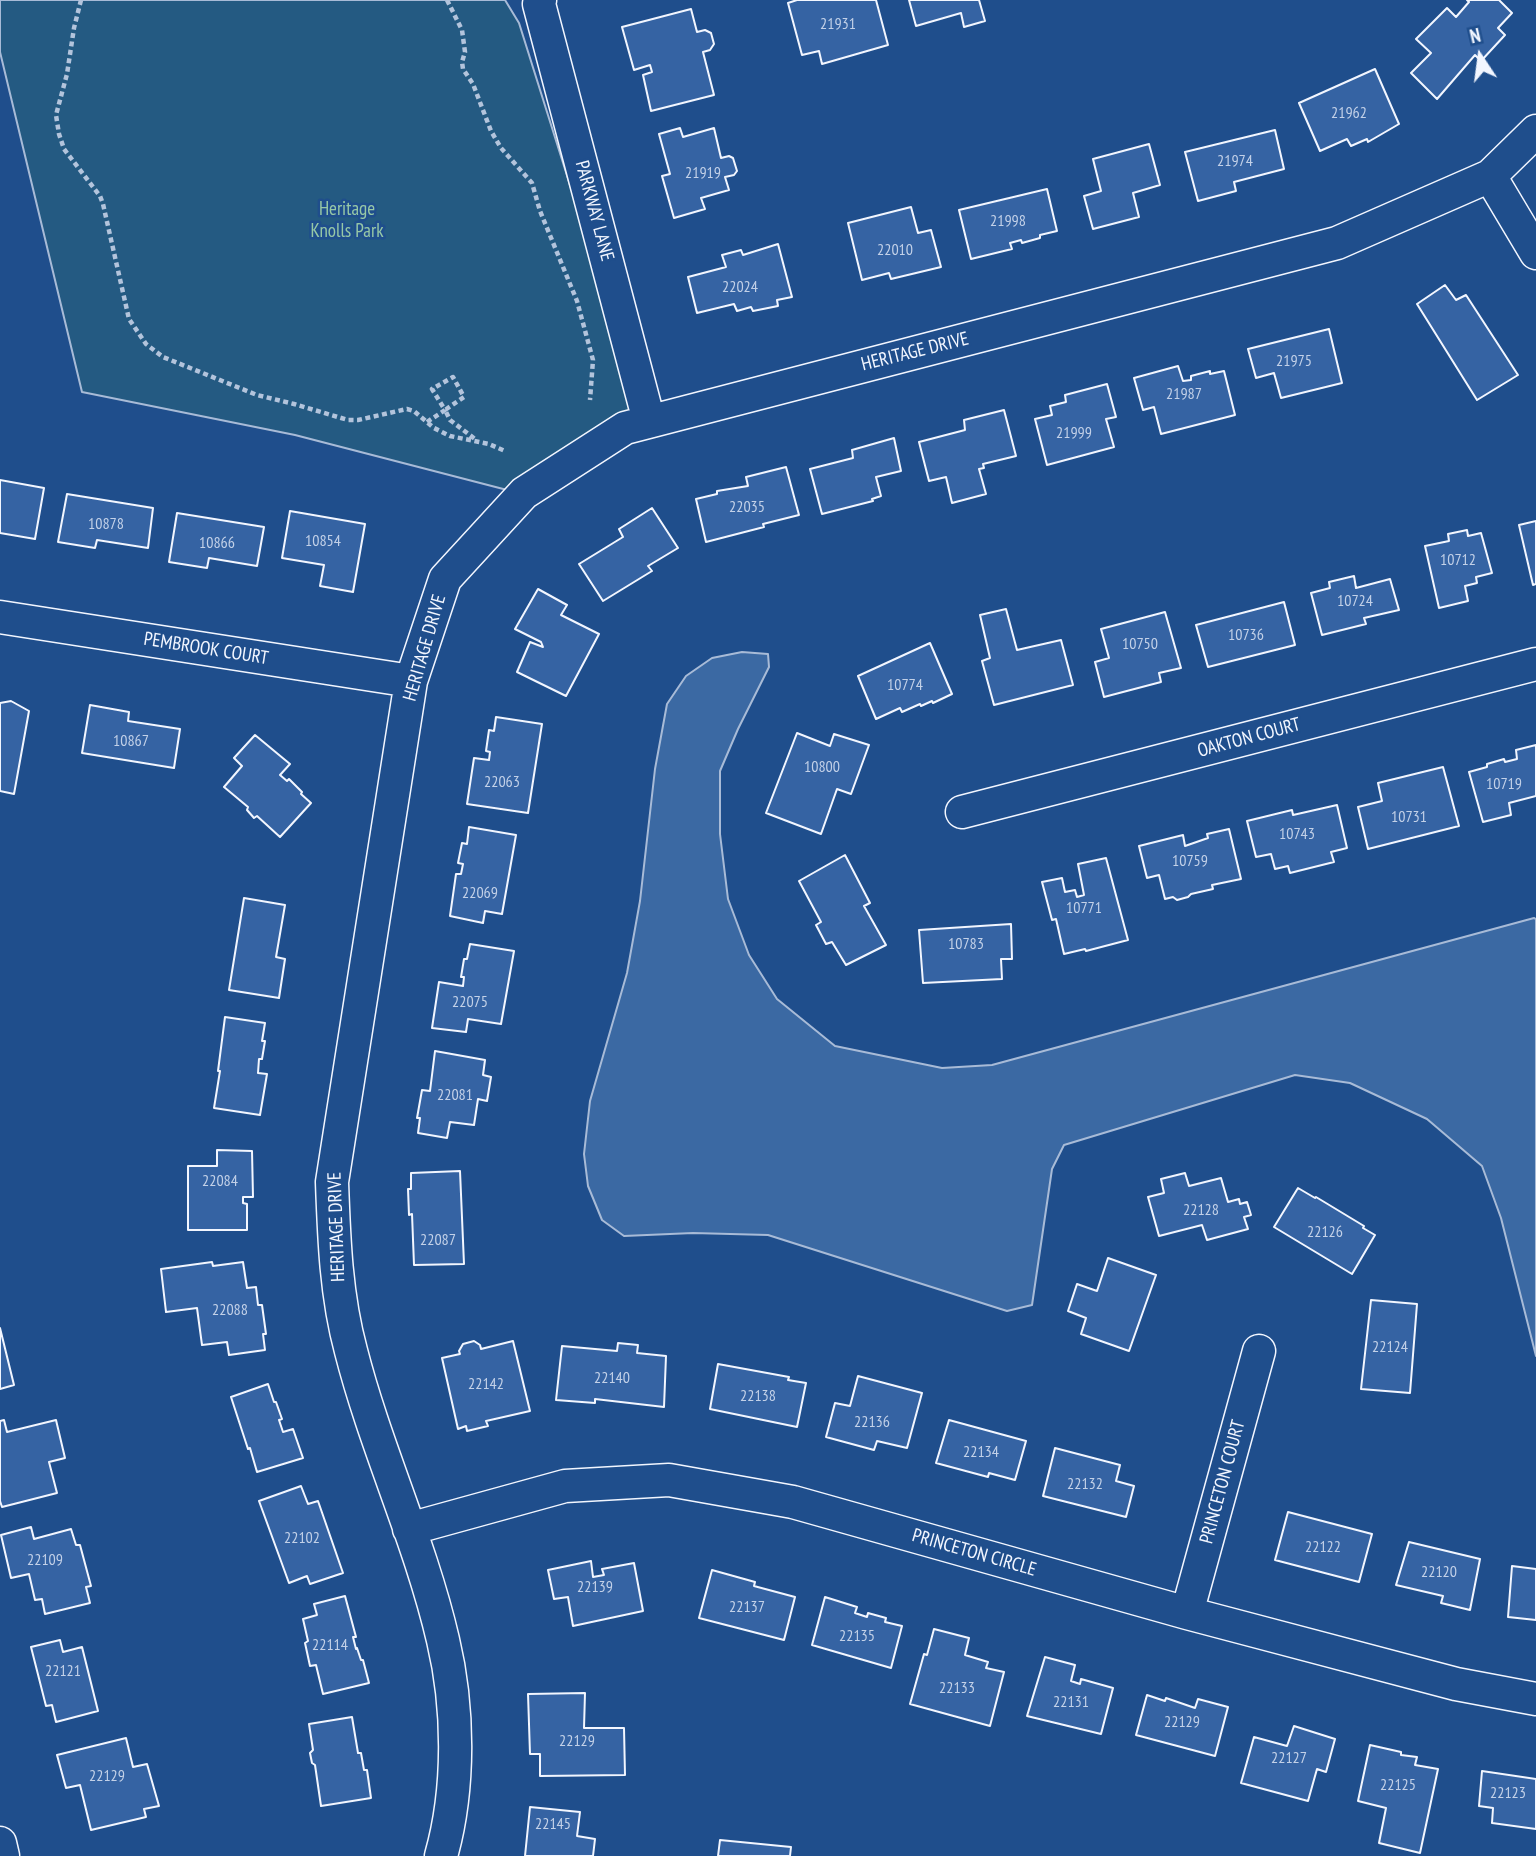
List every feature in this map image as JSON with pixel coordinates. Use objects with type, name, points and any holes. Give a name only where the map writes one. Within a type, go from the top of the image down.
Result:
[{"type":"street","name":"PARKWAY LANE","points":[[540,0],[649,421]]},
{"type":"street","name":"HERITAGE DRIVE","points":[[441,1856],[453,1779],[454,1740],[450,1681],[443,1640],[422,1565],[359,1381],[343,1320],[334,1243],[332,1182],[411,681],[445,579],[524,494],[625,428],[1337,243],[1490,176],[1536,131]]},
{"type":"street","points":[[1490,176],[1536,253]]},
{"type":"street","name":"PEMBROOK COURT","points":[[0,617],[411,681]]},
{"type":"street","name":"OAKTON COURT","points":[[962,812],[1536,664]]},
{"type":"street","name":"PRINCETON COURT","points":[[1187,1613],[1259,1351]]},
{"type":"street","name":"PRINCETON CIRCLE","points":[[409,1529],[565,1486],[669,1480],[793,1502],[1187,1613],[1456,1684],[1536,1699]]},
{"type":"street","points":[[0,1843],[3,1856]]},
{"type":"path","points":[[82,0],[56,115],[57,125],[64,149],[103,204],[129,319],[146,344],[163,357],[257,395],[348,420],[414,411],[450,436],[477,441],[505,451]]},
{"type":"path","points":[[447,0],[461,30],[465,52],[463,69],[473,84],[491,131],[532,183],[540,211],[577,301],[593,360],[590,400]]},
{"type":"path","points":[[427,422],[445,410],[464,397],[453,377],[432,389],[445,410],[450,420],[477,441]]},
{"type":"green space","name":"Heritage Knolls Park","points":[[0,0],[505,0],[519,23],[643,417],[511,491],[295,435],[82,392],[0,52]]},
{"type":"shaded area","points":[[742,652],[768,654],[769,667],[720,771],[720,834],[728,899],[749,955],[777,999],[835,1046],[942,1068],[992,1065],[1536,919],[1536,1356],[1501,1218],[1482,1166],[1427,1119],[1350,1083],[1295,1075],[1064,1145],[1052,1169],[1032,1305],[1007,1311],[768,1235],[693,1233],[624,1236],[602,1220],[588,1186],[584,1154],[590,1101],[627,973],[640,901],[655,769],[667,704],[686,676],[712,658]]},
{"type":"building","points":[[797,0],[876,0],[888,45],[822,64],[819,51],[802,55],[788,3]]},
{"type":"building","points":[[909,0],[979,0],[985,21],[964,27],[961,13],[916,26]]},
{"type":"building","points":[[1467,0],[1499,0],[1512,13],[1498,28],[1505,35],[1481,61],[1475,55],[1437,99],[1411,73],[1431,53],[1416,39],[1447,8],[1456,17],[1469,2]]},
{"type":"building","points":[[691,9],[697,32],[705,30],[711,33],[714,44],[710,50],[703,52],[714,95],[651,111],[643,75],[652,72],[650,65],[634,70],[622,27]]},
{"type":"building","points":[[1375,69],[1399,124],[1368,142],[1367,139],[1351,146],[1347,139],[1320,151],[1299,103]]},
{"type":"building","points":[[680,128],[683,137],[714,128],[721,158],[733,158],[737,171],[734,175],[725,177],[729,190],[701,198],[705,209],[674,218],[662,176],[670,174],[659,134]]},
{"type":"building","points":[[1275,130],[1284,169],[1234,182],[1236,191],[1198,201],[1185,152]]},
{"type":"building","points":[[1149,144],[1160,185],[1133,193],[1139,217],[1093,229],[1084,196],[1101,191],[1093,159]]},
{"type":"building","points":[[1047,189],[1057,231],[1022,243],[1021,240],[1010,243],[1012,249],[971,259],[959,210]]},
{"type":"building","points":[[911,207],[918,233],[931,230],[941,267],[891,279],[889,273],[862,280],[848,223]]},
{"type":"building","points":[[778,244],[792,297],[777,300],[778,306],[753,311],[751,307],[737,311],[734,304],[697,313],[688,277],[726,267],[722,255],[741,250],[743,255]]},
{"type":"building","points":[[1445,285],[1456,300],[1466,295],[1518,375],[1477,400],[1417,304]]},
{"type":"building","points":[[1329,329],[1342,383],[1281,398],[1274,373],[1256,378],[1248,349]]},
{"type":"building","points":[[1178,366],[1183,381],[1210,371],[1210,374],[1224,371],[1235,415],[1161,434],[1154,407],[1143,410],[1134,378]]},
{"type":"building","points":[[1107,384],[1116,417],[1106,419],[1114,447],[1047,465],[1035,419],[1052,415],[1050,406],[1066,402],[1065,395]]},
{"type":"building","points":[[1004,410],[1016,456],[983,464],[984,468],[979,469],[986,494],[952,503],[946,477],[929,481],[919,442],[965,430],[964,420]]},
{"type":"building","points":[[894,438],[901,471],[876,477],[881,496],[872,499],[873,501],[822,514],[810,469],[853,458],[852,450]]},
{"type":"building","points":[[786,467],[799,515],[706,542],[696,499],[717,494],[717,491],[748,486],[746,477]]},
{"type":"building","points":[[0,480],[44,488],[35,539],[0,533]]},
{"type":"building","points":[[67,494],[153,508],[148,548],[97,540],[95,548],[58,542]]},
{"type":"building","points":[[652,508],[678,548],[648,566],[652,571],[603,601],[579,564],[623,537],[619,529]]},
{"type":"building","points":[[290,511],[365,524],[353,592],[320,586],[324,565],[282,558]]},
{"type":"building","points":[[177,513],[264,527],[257,566],[209,558],[207,568],[169,562]]},
{"type":"building","points":[[1536,521],[1536,584],[1533,585],[1519,525]]},
{"type":"building","points":[[1467,530],[1468,536],[1481,533],[1492,573],[1476,577],[1477,583],[1465,586],[1468,601],[1439,608],[1425,546],[1449,541],[1448,534]]},
{"type":"building","points":[[1354,576],[1356,588],[1390,579],[1399,610],[1364,618],[1366,624],[1322,635],[1311,593],[1330,588],[1329,582]]},
{"type":"building","points":[[538,589],[567,605],[561,615],[599,634],[566,696],[517,672],[530,642],[543,647],[541,642],[515,629]]},
{"type":"building","points":[[1284,602],[1295,645],[1208,667],[1196,625]]},
{"type":"building","points":[[1006,609],[1017,650],[1061,640],[1073,685],[994,705],[982,661],[990,658],[980,615]]},
{"type":"building","points":[[1165,612],[1181,668],[1159,673],[1161,682],[1104,697],[1095,662],[1109,658],[1101,629]]},
{"type":"building","points":[[930,643],[952,694],[902,712],[900,708],[876,719],[858,676]]},
{"type":"building","points":[[11,701],[29,711],[14,794],[0,791],[0,703]]},
{"type":"building","points":[[90,705],[129,712],[128,721],[180,729],[174,768],[82,753]]},
{"type":"building","points":[[496,717],[542,724],[528,813],[467,804],[474,758],[489,760],[490,752],[486,751],[489,730],[494,731]]},
{"type":"building","points":[[797,733],[830,746],[834,734],[869,745],[851,794],[837,789],[821,834],[766,813]]},
{"type":"building","points":[[255,735],[290,764],[280,775],[287,781],[289,779],[311,803],[280,837],[257,816],[254,818],[247,810],[248,807],[224,787],[242,766],[234,758]]},
{"type":"building","points":[[1536,745],[1536,796],[1509,803],[1511,815],[1483,822],[1469,772],[1504,759],[1505,762],[1517,759],[1516,750]]},
{"type":"building","points":[[1443,767],[1459,826],[1368,849],[1358,807],[1382,801],[1378,783]]},
{"type":"building","points":[[1337,805],[1347,848],[1331,852],[1334,862],[1290,873],[1288,866],[1275,869],[1271,854],[1256,857],[1247,821],[1292,810],[1293,815]]},
{"type":"building","points":[[469,827],[516,835],[502,914],[485,911],[483,923],[450,916],[456,874],[461,874],[463,864],[458,863],[462,843],[467,844]]},
{"type":"building","points":[[1229,829],[1241,879],[1212,885],[1213,889],[1177,900],[1173,897],[1165,899],[1159,875],[1147,878],[1139,846],[1183,835],[1185,846],[1208,838],[1207,834]]},
{"type":"building","points":[[845,855],[870,903],[864,906],[886,945],[846,965],[832,942],[826,944],[816,925],[821,922],[799,881]]},
{"type":"building","points":[[1106,858],[1128,940],[1064,954],[1056,919],[1052,920],[1042,882],[1062,878],[1065,892],[1075,890],[1077,897],[1084,895],[1078,864]]},
{"type":"building","points":[[244,898],[285,905],[276,957],[285,959],[279,998],[229,990]]},
{"type":"building","points":[[1011,924],[1012,959],[1001,959],[1002,979],[923,983],[919,930]]},
{"type":"building","points":[[470,944],[514,951],[501,1024],[468,1019],[466,1032],[432,1028],[439,982],[463,986],[464,977],[461,977],[464,959],[467,959]]},
{"type":"building","points":[[225,1017],[265,1023],[262,1041],[265,1041],[258,1073],[267,1074],[260,1115],[214,1108]]},
{"type":"building","points":[[435,1051],[485,1060],[483,1075],[491,1077],[487,1101],[478,1099],[474,1125],[450,1122],[447,1138],[418,1133],[420,1118],[417,1118],[422,1090],[430,1091]]},
{"type":"building","points":[[217,1150],[252,1151],[253,1197],[243,1197],[243,1203],[247,1204],[247,1230],[188,1230],[188,1166],[217,1166]]},
{"type":"building","points":[[460,1171],[464,1264],[414,1265],[408,1189],[411,1189],[411,1173]]},
{"type":"building","points":[[1185,1173],[1189,1186],[1221,1178],[1228,1202],[1239,1199],[1240,1204],[1247,1202],[1251,1215],[1244,1217],[1248,1229],[1207,1240],[1202,1225],[1159,1236],[1148,1197],[1164,1193],[1161,1179]]},
{"type":"building","points":[[1298,1188],[1375,1235],[1352,1274],[1274,1227]]},
{"type":"building","points":[[1108,1258],[1156,1275],[1129,1351],[1081,1334],[1086,1318],[1068,1311],[1077,1284],[1097,1291]]},
{"type":"building","points":[[212,1262],[213,1266],[243,1262],[247,1288],[256,1287],[258,1305],[262,1305],[265,1350],[229,1355],[227,1342],[202,1345],[197,1308],[166,1312],[161,1269]]},
{"type":"building","points":[[1371,1300],[1417,1304],[1410,1393],[1361,1389]]},
{"type":"building","points":[[0,1328],[14,1385],[0,1389]]},
{"type":"building","points":[[474,1341],[481,1349],[513,1341],[530,1411],[486,1421],[488,1426],[467,1431],[466,1426],[458,1429],[442,1358],[460,1354],[463,1344]]},
{"type":"building","points":[[618,1343],[638,1345],[637,1353],[666,1356],[664,1407],[595,1399],[595,1403],[556,1400],[562,1346],[617,1351]]},
{"type":"building","points":[[718,1364],[789,1377],[788,1380],[806,1383],[797,1427],[710,1409]]},
{"type":"building","points":[[858,1376],[922,1393],[907,1448],[877,1441],[874,1450],[826,1437],[835,1403],[850,1406]]},
{"type":"building","points":[[268,1384],[282,1419],[279,1420],[283,1432],[293,1429],[303,1458],[257,1472],[231,1397]]},
{"type":"building","points":[[4,1420],[7,1432],[56,1420],[65,1458],[49,1462],[57,1493],[2,1507],[0,1421]]},
{"type":"building","points":[[949,1420],[1026,1441],[1015,1480],[989,1473],[988,1477],[936,1463]]},
{"type":"building","points":[[1055,1448],[1120,1465],[1116,1481],[1134,1486],[1126,1517],[1043,1496]]},
{"type":"building","points":[[301,1486],[308,1504],[318,1501],[343,1573],[310,1584],[307,1576],[289,1583],[259,1501]]},
{"type":"building","points":[[1288,1512],[1372,1534],[1359,1582],[1275,1560]]},
{"type":"building","points":[[31,1527],[34,1539],[71,1529],[76,1545],[80,1545],[91,1586],[86,1587],[90,1603],[45,1614],[42,1599],[35,1600],[29,1574],[11,1578],[1,1535]]},
{"type":"building","points":[[1409,1542],[1480,1559],[1470,1610],[1441,1603],[1443,1596],[1396,1585]]},
{"type":"building","points":[[591,1561],[593,1577],[604,1575],[602,1569],[634,1563],[643,1611],[573,1626],[568,1597],[554,1599],[548,1570]]},
{"type":"building","points":[[1512,1566],[1536,1569],[1536,1620],[1508,1617]]},
{"type":"building","points":[[712,1570],[755,1582],[754,1586],[795,1597],[784,1640],[699,1618]]},
{"type":"building","points":[[345,1596],[356,1637],[353,1637],[356,1649],[363,1660],[369,1683],[323,1694],[316,1665],[310,1666],[303,1619],[317,1615],[314,1604]]},
{"type":"building","points":[[825,1597],[857,1607],[855,1613],[867,1617],[868,1613],[886,1618],[885,1622],[902,1626],[891,1668],[812,1645]]},
{"type":"building","points":[[934,1629],[969,1638],[965,1655],[988,1662],[986,1668],[1004,1672],[990,1726],[910,1704]]},
{"type":"building","points":[[60,1640],[63,1652],[82,1647],[98,1711],[56,1722],[52,1705],[46,1706],[31,1647]]},
{"type":"building","points":[[1045,1657],[1075,1665],[1071,1681],[1080,1684],[1081,1679],[1113,1688],[1101,1734],[1027,1716]]},
{"type":"building","points":[[585,1693],[584,1728],[624,1728],[625,1775],[540,1776],[540,1754],[530,1754],[528,1694]]},
{"type":"building","points":[[1147,1695],[1195,1708],[1198,1699],[1228,1707],[1215,1756],[1136,1735]]},
{"type":"building","points":[[352,1717],[358,1753],[361,1753],[364,1770],[367,1770],[371,1798],[321,1806],[315,1765],[310,1753],[313,1750],[309,1724]]},
{"type":"building","points":[[1294,1726],[1335,1739],[1326,1772],[1317,1769],[1308,1801],[1241,1783],[1254,1737],[1287,1746]]},
{"type":"building","points":[[126,1738],[133,1767],[147,1764],[159,1806],[144,1809],[146,1817],[91,1830],[80,1785],[66,1788],[57,1755]]},
{"type":"building","points":[[1370,1745],[1417,1757],[1415,1765],[1438,1769],[1420,1853],[1379,1843],[1386,1808],[1358,1801]]},
{"type":"building","points":[[1482,1771],[1536,1779],[1536,1829],[1492,1823],[1493,1808],[1479,1806]]},
{"type":"building","points":[[530,1807],[580,1812],[577,1836],[595,1839],[593,1856],[525,1856]]},
{"type":"building","points":[[720,1840],[791,1847],[790,1856],[718,1856]]}]
